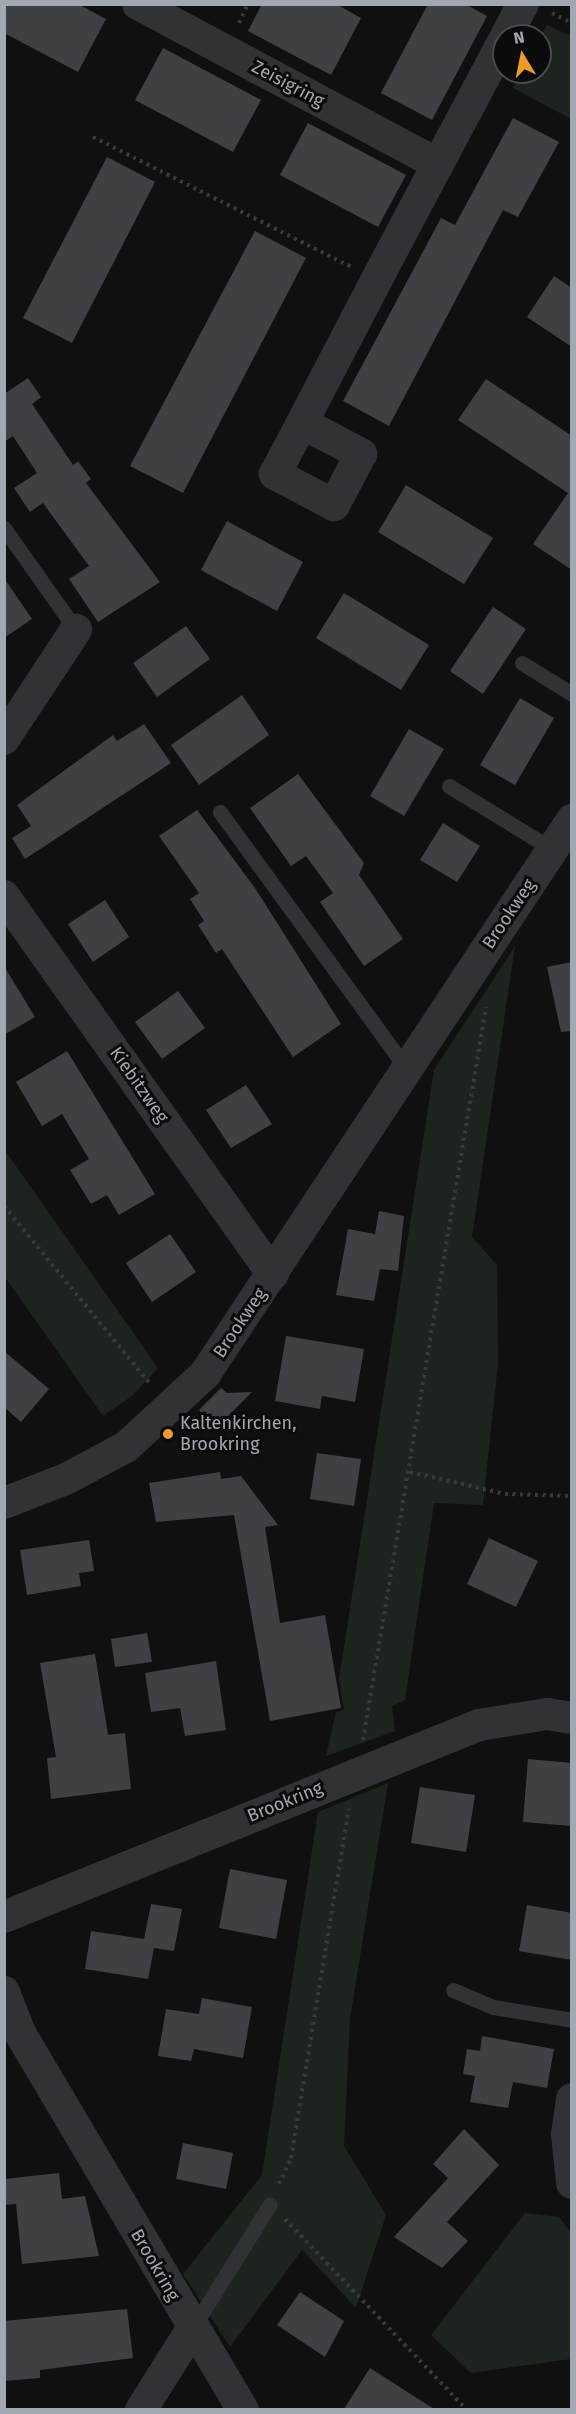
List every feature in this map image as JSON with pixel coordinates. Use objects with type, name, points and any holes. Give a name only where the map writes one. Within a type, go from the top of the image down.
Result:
[{"type":"street","name":"Zeisigring","points":[[138,4],[438,164]]},
{"type":"street","points":[[512,24],[523,4]]},
{"type":"street","points":[[302,423],[492,63]]},
{"type":"street","points":[[4,739],[76,630]]},
{"type":"street","name":"Brookweg","points":[[4,1503],[66,1479],[126,1447],[173,1408],[205,1374],[572,820]]},
{"type":"street","name":"Kiebitzweg","points":[[4,896],[273,1274]]},
{"type":"street","name":"Brookring","points":[[4,1917],[479,1725],[547,1714],[572,1718]]},
{"type":"street","name":"Brookring","points":[[4,1992],[12,2035],[243,2409]]},
{"type":"street","points":[[570,2174],[572,2099]]},
{"type":"street","points":[[141,2409],[192,2329]]},
{"type":"lane","points":[[4,528],[76,630]]},
{"type":"lane","points":[[522,663],[572,694]]},
{"type":"lane","points":[[449,786],[552,849]]},
{"type":"lane","points":[[220,812],[407,1069]]},
{"type":"lane","points":[[453,1990],[493,2007],[572,2020]]},
{"type":"lane","points":[[192,2329],[270,2204]]},
{"type":"path","points":[[93,137],[377,279]]},
{"type":"path","points":[[467,2409],[270,2204],[291,2158],[410,1472],[487,1000]]},
{"type":"path","points":[[4,1206],[173,1408]]},
{"type":"path","points":[[410,1472],[505,1494],[572,1496]]},
{"type":"shaded area","points":[[552,27],[571,36],[571,119],[513,88],[515,84],[552,84]]},
{"type":"shaded area","points":[[515,946],[472,1237],[497,1265],[498,1363],[483,1505],[434,1503],[405,1700],[392,1706],[395,1731],[326,1756],[336,1712],[344,1710],[339,1679],[434,1070]]},
{"type":"shaded area","points":[[4,1149],[158,1368],[132,1396],[103,1416],[5,1277]]},
{"type":"shaded area","points":[[388,1783],[350,2019],[344,2146],[386,2215],[356,2308],[302,2250],[230,2347],[183,2274],[262,2175],[318,1812]]},
{"type":"shaded area","points":[[525,2213],[559,2217],[571,2233],[571,2359],[471,2373],[431,2335]]},
{"type":"building","points":[[4,4],[78,4],[106,19],[78,72],[4,33]]},
{"type":"building","points":[[262,4],[336,4],[361,18],[331,75],[248,31]]},
{"type":"building","points":[[428,4],[465,4],[487,16],[432,120],[381,93]]},
{"type":"building","points":[[163,48],[261,100],[233,152],[135,100]]},
{"type":"building","points":[[513,118],[559,142],[518,217],[503,210],[389,426],[343,401],[441,218],[455,225]]},
{"type":"building","points":[[308,123],[406,175],[378,227],[280,175]]},
{"type":"building","points":[[107,157],[155,182],[72,343],[23,318]]},
{"type":"building","points":[[255,231],[306,258],[183,493],[130,466]]},
{"type":"building","points":[[554,276],[572,288],[572,347],[527,317]]},
{"type":"building","points":[[28,378],[41,397],[32,404],[73,465],[78,461],[91,479],[86,483],[160,582],[98,622],[69,579],[89,566],[43,503],[30,512],[14,488],[37,473],[13,436],[4,442],[4,394]]},
{"type":"building","points":[[486,379],[572,436],[572,570],[533,544],[568,493],[458,420]]},
{"type":"building","points":[[406,485],[493,538],[464,584],[378,532]]},
{"type":"building","points":[[227,521],[303,562],[277,611],[201,570]]},
{"type":"building","points":[[4,578],[32,619],[4,638]]},
{"type":"building","points":[[344,593],[429,645],[401,690],[316,638]]},
{"type":"building","points":[[493,607],[526,629],[483,694],[450,671]]},
{"type":"building","points":[[186,626],[210,659],[157,697],[133,663]]},
{"type":"building","points":[[242,695],[269,735],[199,785],[171,745]]},
{"type":"building","points":[[520,698],[554,718],[515,785],[480,765]]},
{"type":"building","points":[[144,724],[171,763],[25,859],[12,838],[31,826],[17,805],[113,735],[117,741]]},
{"type":"building","points":[[409,729],[444,749],[404,816],[370,796]]},
{"type":"building","points":[[298,774],[364,863],[359,875],[403,939],[364,966],[320,902],[333,893],[306,856],[291,866],[250,808]]},
{"type":"building","points":[[197,810],[255,888],[341,1024],[293,1057],[222,949],[216,953],[198,925],[204,921],[190,899],[199,893],[159,836]]},
{"type":"building","points":[[443,823],[480,846],[457,882],[420,860]]},
{"type":"building","points":[[105,900],[129,937],[93,962],[68,924]]},
{"type":"building","points":[[572,962],[572,1031],[561,1032],[547,967]]},
{"type":"building","points":[[4,966],[35,1017],[4,1035]]},
{"type":"building","points":[[178,991],[205,1028],[162,1059],[135,1022]]},
{"type":"building","points":[[67,1051],[155,1194],[119,1215],[107,1195],[91,1204],[70,1170],[89,1159],[62,1114],[42,1126],[16,1082]]},
{"type":"building","points":[[246,1085],[272,1124],[231,1148],[206,1110]]},
{"type":"building","points":[[379,1211],[404,1216],[398,1271],[380,1269],[374,1301],[336,1295],[348,1229],[375,1234]]},
{"type":"building","points":[[170,1234],[196,1272],[152,1302],[126,1263]]},
{"type":"building","points":[[286,1336],[364,1349],[355,1402],[322,1396],[320,1409],[275,1401]]},
{"type":"building","points":[[4,1351],[49,1389],[21,1422],[4,1407]]},
{"type":"building","points":[[221,1388],[227,1393],[252,1392],[216,1428],[199,1410]]},
{"type":"building","points":[[317,1453],[361,1459],[354,1506],[310,1499]]},
{"type":"building","points":[[220,1472],[221,1479],[241,1476],[278,1525],[265,1527],[280,1623],[325,1615],[341,1708],[270,1721],[234,1515],[156,1522],[149,1483]]},
{"type":"building","points":[[489,1538],[538,1561],[516,1607],[467,1584]]},
{"type":"building","points":[[89,1540],[94,1571],[79,1573],[81,1586],[27,1595],[20,1550]]},
{"type":"building","points":[[147,1633],[152,1662],[115,1667],[111,1639]]},
{"type":"building","points":[[95,1654],[108,1735],[125,1733],[131,1789],[51,1799],[47,1758],[56,1757],[40,1663]]},
{"type":"building","points":[[216,1661],[226,1730],[185,1736],[180,1708],[151,1712],[145,1673]]},
{"type":"building","points":[[528,1759],[572,1763],[572,1826],[523,1822]]},
{"type":"building","points":[[420,1787],[475,1795],[466,1852],[411,1843]]},
{"type":"building","points":[[230,1869],[287,1880],[276,1939],[219,1928]]},
{"type":"building","points":[[151,1904],[182,1909],[174,1951],[154,1948],[148,1979],[85,1969],[91,1931],[144,1939]]},
{"type":"building","points":[[527,1905],[572,1913],[572,1960],[519,1951]]},
{"type":"building","points":[[202,1998],[252,2007],[243,2058],[194,2049],[191,2061],[158,2056],[166,2009],[199,2014]]},
{"type":"building","points":[[482,2036],[554,2049],[547,2088],[513,2082],[508,2108],[470,2102],[475,2076],[463,2074],[467,2049],[480,2051]]},
{"type":"building","points":[[464,2129],[499,2165],[447,2222],[468,2241],[442,2268],[394,2237],[448,2178],[433,2164]]},
{"type":"building","points":[[183,2143],[233,2153],[226,2189],[176,2179]]},
{"type":"building","points":[[59,2173],[62,2199],[85,2196],[99,2256],[22,2264],[16,2204],[4,2205],[4,2179]]},
{"type":"building","points":[[300,2292],[344,2321],[325,2357],[277,2325]]},
{"type":"building","points":[[127,2309],[133,2358],[40,2370],[40,2378],[4,2381],[4,2321]]},
{"type":"building","points":[[370,2368],[434,2409],[344,2409]]},
{"type":"place","name":"Kaltenkirchen, Brookring","points":[[168,1434]]}]
